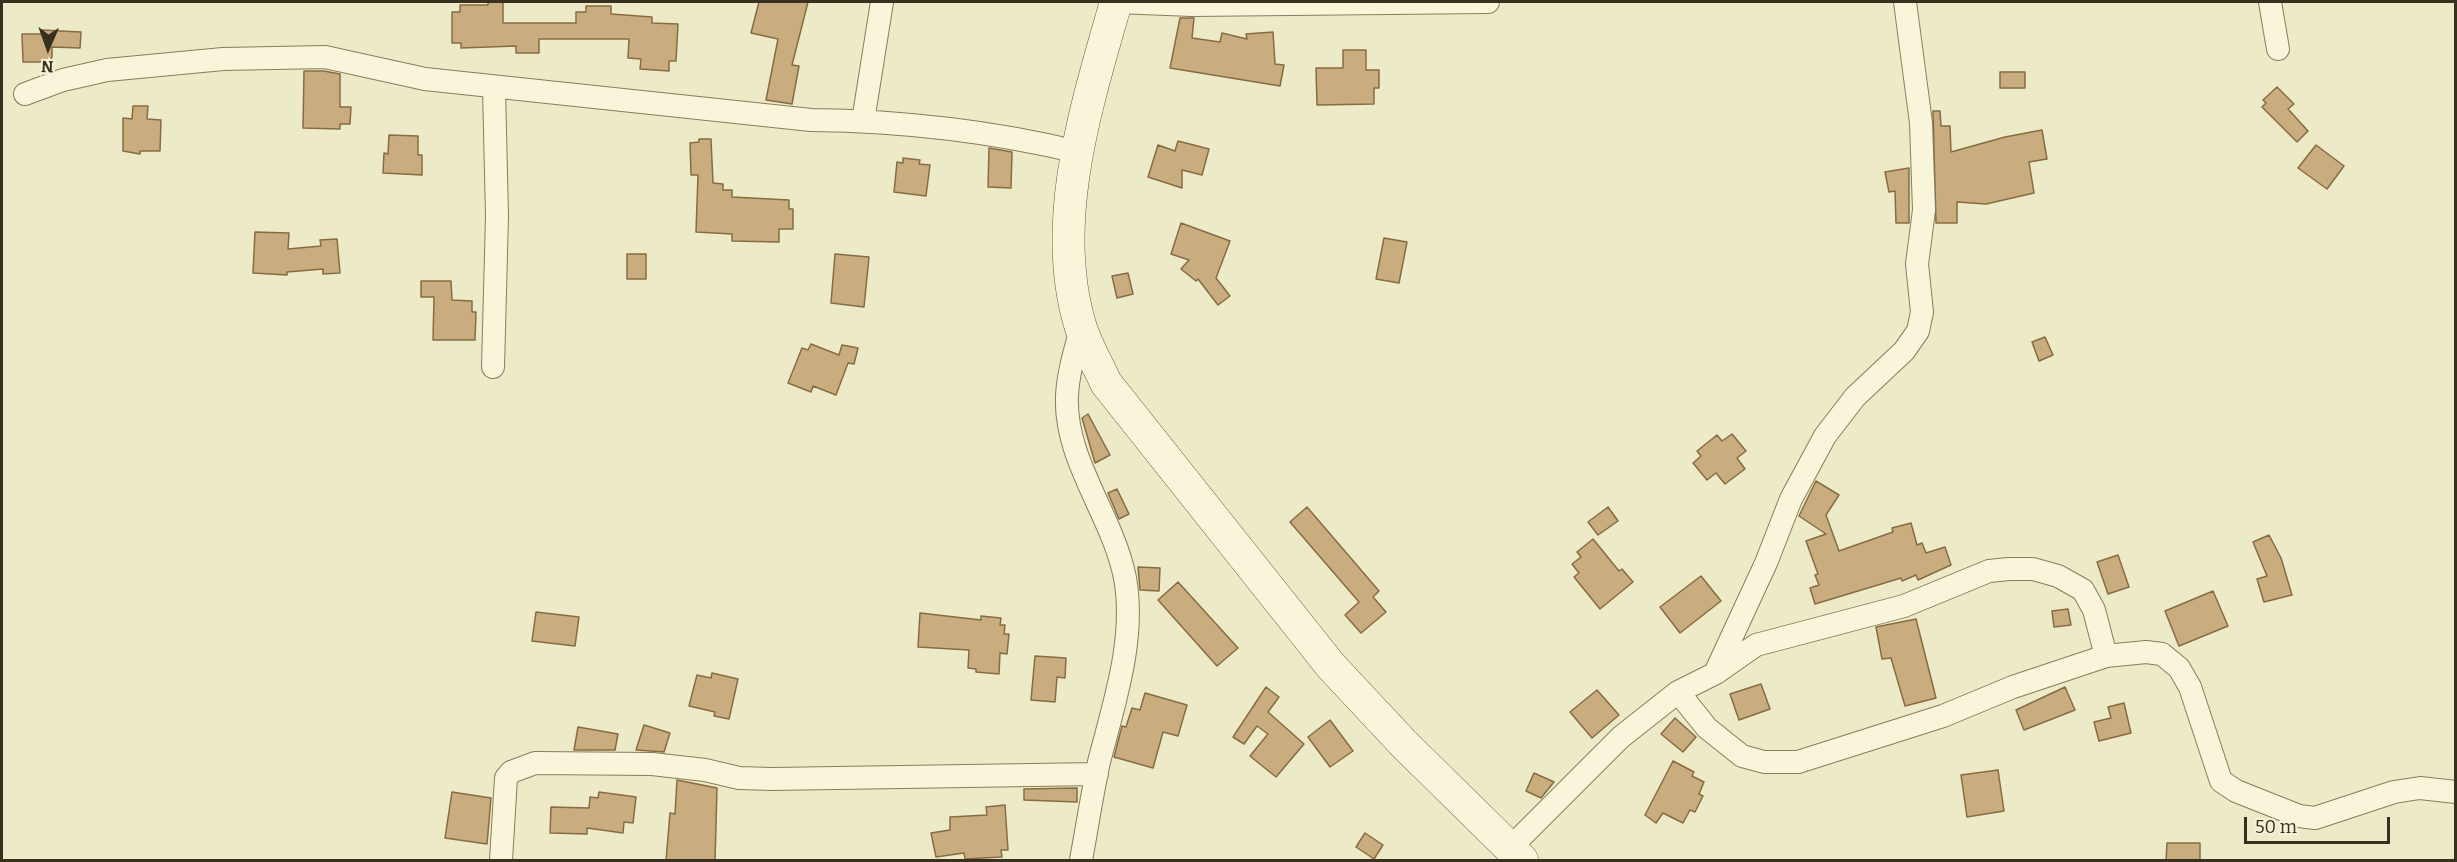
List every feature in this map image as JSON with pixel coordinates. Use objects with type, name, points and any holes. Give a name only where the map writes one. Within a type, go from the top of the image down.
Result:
[{"type":"street","points":[[863,121],[882,2]]},
{"type":"street","points":[[1488,2],[1203,5],[1116,2],[1094,75],[1078,152],[1070,210],[1069,247],[1073,292],[1081,329],[1106,382],[1331,666],[1404,744],[1516,854],[1621,737],[1678,692],[1716,673],[1756,645],[1904,606],[1989,571],[2034,569],[2058,576],[2084,590],[2094,610],[2106,656]]},
{"type":"street","points":[[1716,673],[1766,563],[1791,499],[1825,436],[1855,398],[1904,351],[1918,331],[1922,312],[1917,264],[1924,210],[1923,178],[1920,113],[1905,2]]},
{"type":"street","points":[[2270,2],[2278,49]]},
{"type":"street","points":[[25,94],[63,80],[107,70],[163,63],[279,56],[325,57],[424,79],[494,88],[811,120],[863,121],[1017,138],[1078,152]]},
{"type":"street","points":[[493,367],[497,216],[494,88]]},
{"type":"street","points":[[1081,329],[1068,378],[1068,412],[1075,446],[1125,577],[1128,626],[1118,688],[1097,774],[1081,861]]},
{"type":"street","points":[[1678,692],[1707,728],[1742,756],[1764,762],[1798,762],[1932,719],[2013,687],[2106,656],[2146,652],[2162,654],[2172,660],[2190,687],[2221,781],[2236,791],[2299,816],[2314,818],[2394,792],[2420,788],[2456,792]]},
{"type":"street","points":[[501,861],[506,778],[511,771],[535,763],[652,765],[705,770],[739,778],[772,779],[1097,774]]},
{"type":"building","points":[[488,2],[503,2],[503,23],[576,23],[576,12],[586,12],[586,6],[611,6],[611,14],[652,17],[652,23],[678,24],[676,61],[669,61],[669,71],[640,69],[641,59],[628,58],[629,39],[539,39],[539,53],[516,53],[516,46],[461,48],[461,43],[452,43],[452,12],[460,12],[460,5],[488,5]]},
{"type":"building","points":[[759,2],[808,2],[792,65],[799,66],[792,104],[766,100],[778,39],[751,33]]},
{"type":"building","points":[[1180,18],[1194,18],[1192,38],[1220,42],[1222,33],[1247,39],[1246,34],[1273,32],[1275,64],[1284,65],[1280,86],[1170,68]]},
{"type":"building","points":[[42,30],[81,32],[80,48],[52,47],[52,62],[23,62],[22,34],[41,34]]},
{"type":"building","points":[[1343,50],[1366,50],[1366,70],[1379,70],[1379,88],[1374,88],[1374,104],[1317,105],[1316,68],[1343,68]]},
{"type":"building","points":[[304,71],[340,74],[340,107],[351,107],[350,124],[340,124],[340,129],[303,128]]},
{"type":"building","points":[[2000,72],[2025,72],[2025,88],[2000,88]]},
{"type":"building","points":[[2277,87],[2294,104],[2288,109],[2308,131],[2297,142],[2262,107],[2266,103],[2263,100]]},
{"type":"building","points":[[133,106],[148,106],[147,119],[161,120],[160,151],[140,151],[140,154],[123,151],[123,118],[132,119]]},
{"type":"building","points":[[1933,111],[1940,111],[1941,126],[1950,126],[1951,152],[2005,137],[2042,130],[2047,159],[2029,162],[2034,193],[1986,204],[1957,202],[1957,223],[1936,223]]},
{"type":"building","points":[[389,135],[418,136],[418,155],[422,155],[422,175],[383,173],[384,153],[388,154]]},
{"type":"building","points":[[699,139],[711,139],[713,183],[723,184],[723,190],[732,190],[732,197],[789,200],[789,209],[793,209],[793,229],[779,229],[779,242],[732,241],[732,234],[696,232],[698,175],[691,175],[690,143],[699,142]]},
{"type":"building","points":[[1178,141],[1209,149],[1202,175],[1182,170],[1182,188],[1148,177],[1158,145],[1175,151]]},
{"type":"building","points":[[2316,145],[2344,166],[2327,189],[2298,168]]},
{"type":"building","points":[[989,148],[1012,152],[1011,188],[988,187]]},
{"type":"building","points":[[903,158],[920,160],[919,164],[930,165],[926,196],[894,192],[897,162],[903,163]]},
{"type":"building","points":[[1909,168],[1909,223],[1896,223],[1895,191],[1889,192],[1885,172]]},
{"type":"building","points":[[1181,223],[1230,241],[1216,278],[1230,296],[1218,305],[1198,279],[1196,281],[1181,269],[1189,260],[1171,254]]},
{"type":"building","points":[[255,232],[289,233],[288,249],[321,246],[320,240],[337,239],[340,273],[323,274],[323,269],[287,272],[287,275],[253,273]]},
{"type":"building","points":[[1384,238],[1407,242],[1399,283],[1376,279]]},
{"type":"building","points":[[627,254],[646,254],[646,279],[627,279]]},
{"type":"building","points":[[835,254],[869,257],[864,307],[831,303]]},
{"type":"building","points":[[1128,273],[1133,294],[1117,298],[1112,276]]},
{"type":"building","points":[[421,281],[451,281],[452,300],[472,301],[472,312],[476,312],[475,340],[433,340],[434,297],[421,297]]},
{"type":"building","points":[[2045,337],[2053,355],[2039,361],[2032,342]]},
{"type":"building","points":[[811,344],[839,355],[842,345],[858,348],[854,364],[848,363],[836,395],[813,386],[811,392],[788,383],[802,348],[808,350]]},
{"type":"building","points":[[1088,414],[1110,455],[1095,463],[1082,418]]},
{"type":"building","points":[[1732,434],[1746,451],[1737,458],[1745,469],[1725,484],[1716,473],[1707,480],[1693,463],[1701,456],[1697,451],[1717,435],[1722,441]]},
{"type":"building","points":[[1816,481],[1839,495],[1826,515],[1839,551],[1893,532],[1892,528],[1911,523],[1917,545],[1922,543],[1926,553],[1945,547],[1951,565],[1918,580],[1916,575],[1902,581],[1901,578],[1815,604],[1810,588],[1819,585],[1815,575],[1818,574],[1806,541],[1826,534],[1799,516]]},
{"type":"building","points":[[1117,489],[1129,514],[1119,519],[1108,493]]},
{"type":"building","points":[[1307,507],[1379,591],[1373,597],[1386,612],[1361,633],[1345,615],[1359,602],[1290,522]]},
{"type":"building","points":[[1608,507],[1618,521],[1598,535],[1588,522]]},
{"type":"building","points":[[2269,535],[2281,558],[2292,595],[2264,602],[2257,579],[2267,576],[2253,542]]},
{"type":"building","points":[[1593,539],[1619,571],[1622,569],[1633,582],[1600,609],[1574,577],[1579,573],[1572,564],[1581,557],[1577,552]]},
{"type":"building","points":[[2118,555],[2129,587],[2108,594],[2097,562]]},
{"type":"building","points":[[1138,567],[1160,568],[1159,591],[1140,590]]},
{"type":"building","points":[[1701,576],[1721,601],[1680,633],[1660,607]]},
{"type":"building","points":[[1178,582],[1238,648],[1217,666],[1158,600]]},
{"type":"building","points":[[2213,591],[2228,626],[2179,646],[2165,611]]},
{"type":"building","points":[[2068,609],[2071,625],[2054,627],[2052,611]]},
{"type":"building","points":[[536,612],[579,617],[575,646],[532,641]]},
{"type":"building","points":[[920,613],[981,620],[981,616],[1001,618],[1000,625],[1005,625],[1004,634],[1009,634],[1007,654],[1000,653],[999,674],[976,672],[976,669],[968,668],[969,650],[918,647]]},
{"type":"building","points":[[1916,619],[1936,698],[1905,706],[1891,658],[1882,659],[1876,627]]},
{"type":"building","points":[[1035,656],[1066,658],[1065,678],[1057,677],[1055,702],[1031,700]]},
{"type":"building","points":[[712,673],[738,679],[729,719],[714,716],[715,712],[689,706],[697,675],[711,678]]},
{"type":"building","points":[[1761,684],[1770,709],[1739,720],[1730,694]]},
{"type":"building","points":[[1266,687],[1279,697],[1268,712],[1304,744],[1276,777],[1250,756],[1268,734],[1257,726],[1244,744],[1233,737]]},
{"type":"building","points":[[2065,687],[2075,710],[2024,730],[2016,710]]},
{"type":"building","points":[[1597,690],[1619,715],[1592,738],[1570,712]]},
{"type":"building","points":[[1145,693],[1187,705],[1178,736],[1163,732],[1153,768],[1114,757],[1122,726],[1126,727],[1132,708],[1140,710]]},
{"type":"building","points":[[2124,703],[2131,733],[2099,741],[2094,722],[2111,718],[2108,707]]},
{"type":"building","points":[[1675,718],[1696,737],[1683,752],[1661,734]]},
{"type":"building","points":[[1330,720],[1353,751],[1330,767],[1308,737]]},
{"type":"building","points":[[644,725],[670,733],[664,752],[636,750]]},
{"type":"building","points":[[578,727],[618,734],[615,750],[574,750]]},
{"type":"building","points":[[1673,761],[1694,772],[1692,776],[1704,782],[1699,794],[1703,796],[1695,812],[1690,810],[1683,823],[1663,813],[1656,823],[1645,815]]},
{"type":"building","points":[[1998,770],[2004,811],[1967,817],[1961,775]]},
{"type":"building","points":[[1534,773],[1554,782],[1541,798],[1526,791]]},
{"type":"building","points":[[677,780],[717,788],[715,861],[666,861],[670,813],[675,814]]},
{"type":"building","points":[[1077,788],[1077,802],[1024,800],[1024,789]]},
{"type":"building","points":[[452,792],[491,798],[487,844],[445,838]]},
{"type":"building","points":[[599,792],[636,797],[633,823],[624,822],[623,833],[587,828],[587,834],[550,833],[551,807],[589,808],[590,797],[598,798]]},
{"type":"building","points":[[1005,805],[1008,850],[1001,850],[1002,857],[965,859],[964,853],[936,857],[931,833],[950,830],[950,817],[987,815],[986,807]]},
{"type":"building","points":[[1365,833],[1383,845],[1374,859],[1356,847]]},
{"type":"building","points":[[2167,843],[2200,843],[2200,861],[2166,861]]}]
